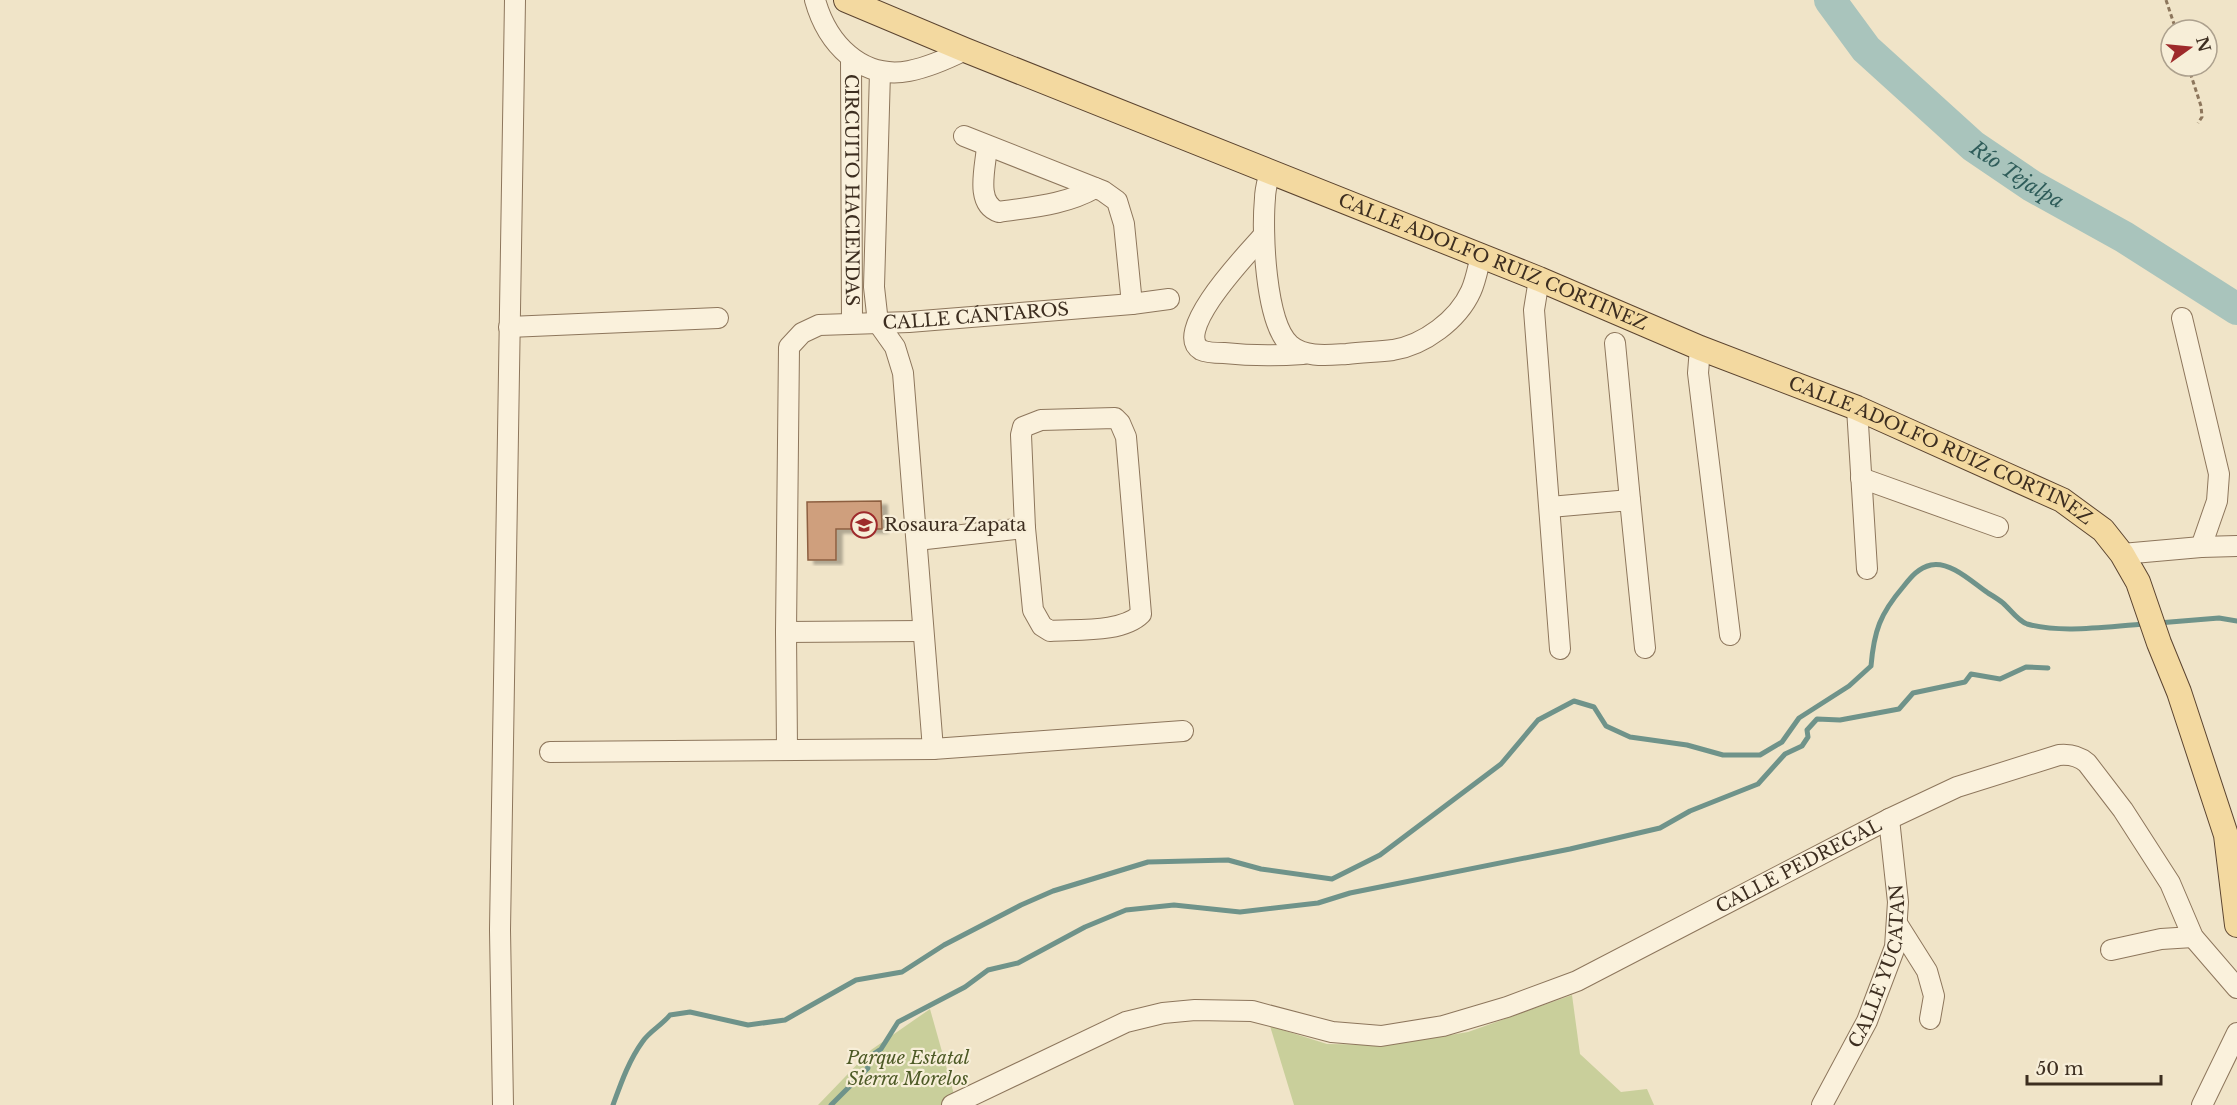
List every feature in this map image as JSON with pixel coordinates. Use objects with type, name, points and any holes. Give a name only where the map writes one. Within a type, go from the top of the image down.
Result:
[{"type":"main road","name":"CALLE ADOLFO RUIZ CORTINEZ","points":[[858,3],[965,50],[1539,279],[1700,348],[1857,408],[2062,500],[2103,530],[2122,554],[2138,582],[2179,692],[2226,835],[2237,925]]},
{"type":"street","points":[[503,1105],[500,930],[514,0]]},
{"type":"street","points":[[815,0],[818,12],[830,34],[851,58],[880,72],[907,72],[937,63],[965,50]]},
{"type":"street","name":"CIRCUITO HACIENDAS","points":[[851,58],[852,323]]},
{"type":"street","name":"CIRCUITO HACIENDAS","points":[[880,72],[874,258],[878,323],[895,347],[903,373],[933,749]]},
{"type":"street","points":[[963,136],[1110,194],[1117,201],[1124,225],[1132,304]]},
{"type":"street","points":[[987,146],[983,195],[992,210],[999,212],[1047,205],[1079,197],[1095,188]]},
{"type":"street","points":[[1270,171],[1265,196],[1263,236],[1267,277],[1278,326],[1288,344],[1303,354]]},
{"type":"street","points":[[1263,236],[1209,301],[1199,318],[1194,330],[1196,344],[1201,350],[1263,357],[1395,350],[1424,339],[1442,328],[1457,312],[1471,292],[1482,256]]},
{"type":"street","points":[[1539,279],[1534,310],[1560,649]]},
{"type":"street","name":"CALLE CÁNTAROS","points":[[786,632],[789,347],[802,333],[819,325],[878,323],[1132,304],[1169,299]]},
{"type":"street","points":[[509,327],[718,318]]},
{"type":"street","points":[[2182,318],[2219,474],[2217,501],[2201,547]]},
{"type":"street","points":[[1615,344],[1645,648]]},
{"type":"street","points":[[1700,348],[1698,373],[1730,635]]},
{"type":"street","points":[[1857,408],[1867,569]]},
{"type":"street","points":[[1114,418],[1120,423],[1126,437],[1141,614],[1134,621],[1116,626],[1050,631],[1042,626],[1033,610],[1025,528],[1021,435],[1023,427],[1041,420],[1114,418]]},
{"type":"street","points":[[1861,478],[1998,527]]},
{"type":"street","points":[[1550,507],[1630,500]]},
{"type":"street","points":[[917,540],[1025,528]]},
{"type":"street","points":[[2122,554],[2237,546]]},
{"type":"street","points":[[787,749],[786,632],[923,632]]},
{"type":"street","points":[[550,752],[933,749],[1183,731]]},
{"type":"street","name":"CALLE PEDREGAL","points":[[952,1105],[988,1097],[1126,1022],[1163,1013],[1195,1010],[1252,1011],[1332,1032],[1381,1036],[1443,1026],[1507,1007],[1577,981],[1888,819],[1957,787],[2004,771],[2068,754],[2082,759],[2123,810],[2164,874],[2193,937],[2237,988]]},
{"type":"street","name":"CALLE YUCATAN","points":[[1822,1105],[1867,1021],[1895,948],[1898,902],[1888,819]]},
{"type":"street","points":[[1898,926],[1927,971],[1934,996],[1930,1019]]},
{"type":"street","points":[[2111,950],[2161,939],[2193,937]]},
{"type":"street","points":[[2202,1105],[2237,1033]]},
{"type":"path","points":[[2166,0],[2172,18]]},
{"type":"path","points":[[2192,78],[2201,106],[2202,117],[2198,123]]},
{"type":"green space","points":[[1572,995],[1580,1054],[1621,1092],[1647,1089],[1654,1105],[1294,1105],[1270,1026],[1327,1044],[1390,1045],[1468,1032]]},
{"type":"green space","name":"Parque Estatal Sierra Morelos","points":[[930,1009],[957,1105],[818,1105],[871,1050]]},
{"type":"building","points":[[881,501],[882,529],[836,529],[836,560],[808,560],[807,502]]},
{"type":"waterway","name":"Río Tejalpa","points":[[1830,0],[1866,49],[1973,146],[2032,186],[2124,237],[2237,309]]},
{"type":"waterway","points":[[613,1105],[638,1048],[646,1037],[670,1015],[690,1012],[748,1025],[785,1020],[856,980],[902,972],[944,945],[1053,891],[1148,862],[1228,860],[1261,869],[1332,879],[1380,855],[1501,764],[1538,720],[1574,701],[1594,707],[1606,726],[1630,737],[1687,745],[1723,755],[1760,755],[1782,742],[1799,718],[1849,686],[1871,666],[1879,624],[1895,597],[1909,580],[1926,566],[1939,565],[1954,569],[2001,602],[2017,618],[2027,624],[2071,629],[2146,624]]},
{"type":"waterway","points":[[2158,623],[2219,618],[2237,621]]},
{"type":"waterway","points":[[831,1105],[868,1068],[866,1059],[881,1049],[898,1022],[965,987],[988,970],[1018,963],[1085,927],[1126,910],[1174,905],[1240,912],[1318,903],[1350,893],[1570,849],[1660,828],[1690,811],[1758,784],[1785,754],[1802,746],[1808,737],[1807,730],[1817,719],[1840,720],[1899,709],[1913,693],[1965,682],[1971,674],[2000,679],[2026,667],[2048,668]]},
{"type":"place","name":"Rosaura Zapata","points":[[864,525]]}]
